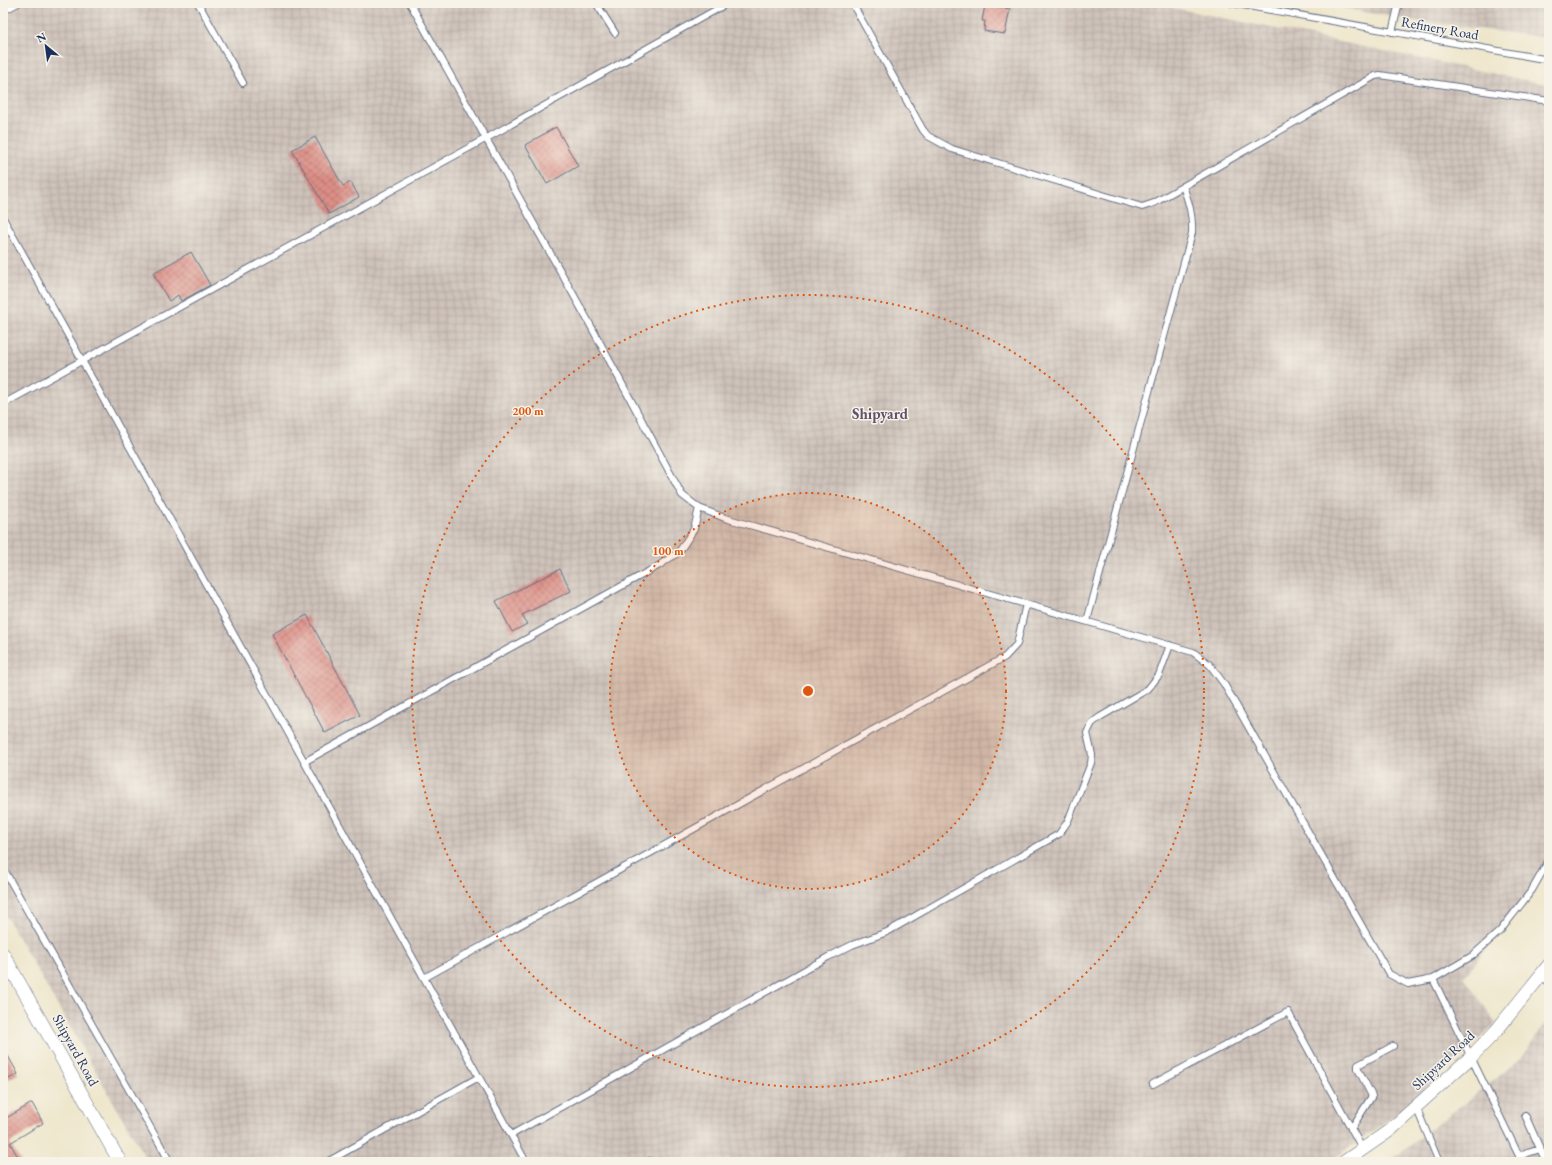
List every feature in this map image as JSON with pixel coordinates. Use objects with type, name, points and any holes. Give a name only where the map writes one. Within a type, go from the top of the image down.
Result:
[{"type":"street","name":"Shipyard Road","points":[[3,954],[120,1162]]},
{"type":"street","name":"Shipyard Road","points":[[1344,1162],[1389,1132],[1472,1056],[1545,979],[1549,966]]},
{"type":"lane","points":[[3,11],[18,3]]},
{"type":"lane","points":[[198,3],[243,83]]},
{"type":"lane","points":[[410,3],[586,317],[682,495],[699,508],[725,518],[1194,652],[1210,665],[1224,684],[1390,974],[1408,984],[1433,978],[1472,956],[1500,931],[1532,890],[1549,860]]},
{"type":"lane","points":[[596,3],[615,33]]},
{"type":"lane","points":[[3,404],[485,139],[728,3]]},
{"type":"lane","points":[[852,3],[923,130],[928,136],[952,149],[1142,207],[1154,203],[1375,76],[1380,75],[1549,101]]},
{"type":"lane","name":"Refinery Road","points":[[1232,3],[1549,60]]},
{"type":"lane","points":[[1392,32],[1399,3]]},
{"type":"lane","points":[[1087,621],[1192,233],[1193,221],[1191,209],[1183,186]]},
{"type":"lane","points":[[3,218],[526,1162]]},
{"type":"lane","points":[[304,762],[658,566],[679,552],[694,529],[699,508]]},
{"type":"lane","points":[[424,978],[1005,657],[1016,644],[1026,604]]},
{"type":"lane","points":[[511,1135],[828,957],[852,945],[887,932],[1059,834],[1068,821],[1091,763],[1092,754],[1087,733],[1092,723],[1148,689],[1159,675],[1170,645]]},
{"type":"lane","points":[[3,868],[170,1162]]},
{"type":"lane","points":[[1433,978],[1521,1159],[1540,1149]]},
{"type":"lane","points":[[1153,1084],[1288,1012],[1363,1150]]},
{"type":"lane","points":[[1351,1129],[1372,1096],[1358,1069],[1358,1065],[1393,1046]]},
{"type":"lane","points":[[327,1162],[479,1077]]},
{"type":"lane","points":[[1416,1107],[1439,1162]]},
{"type":"lane","points":[[1525,1115],[1546,1162]]},
{"type":"shaded area","points":[[3,3],[1170,3],[1170,7],[1549,85],[1549,867],[1464,977],[1496,1023],[1399,1113],[1329,1162],[148,1162],[3,911]]},
{"type":"shaded area","points":[[1311,3],[1549,3],[1549,38],[1417,21]]},
{"type":"shaded area","points":[[1549,1018],[1549,1162],[1389,1162],[1520,1059]]},
{"type":"building","points":[[985,5],[1010,9],[1005,34],[984,31],[985,21],[982,21]]},
{"type":"building","points":[[556,127],[578,166],[547,184],[525,145]]},
{"type":"building","points":[[315,137],[343,186],[351,182],[359,197],[329,214],[292,150]]},
{"type":"building","points":[[191,252],[210,285],[181,301],[178,295],[169,301],[153,273]]},
{"type":"building","points":[[560,569],[571,591],[522,615],[527,624],[512,632],[496,601]]},
{"type":"building","points":[[307,615],[360,715],[325,733],[272,634]]},
{"type":"building","points":[[3,1047],[18,1074],[3,1082]]},
{"type":"building","points":[[32,1103],[43,1123],[10,1143],[21,1162],[3,1162],[3,1120]]},
{"type":"district","name":"Shipyard","points":[[880,413]]}]
